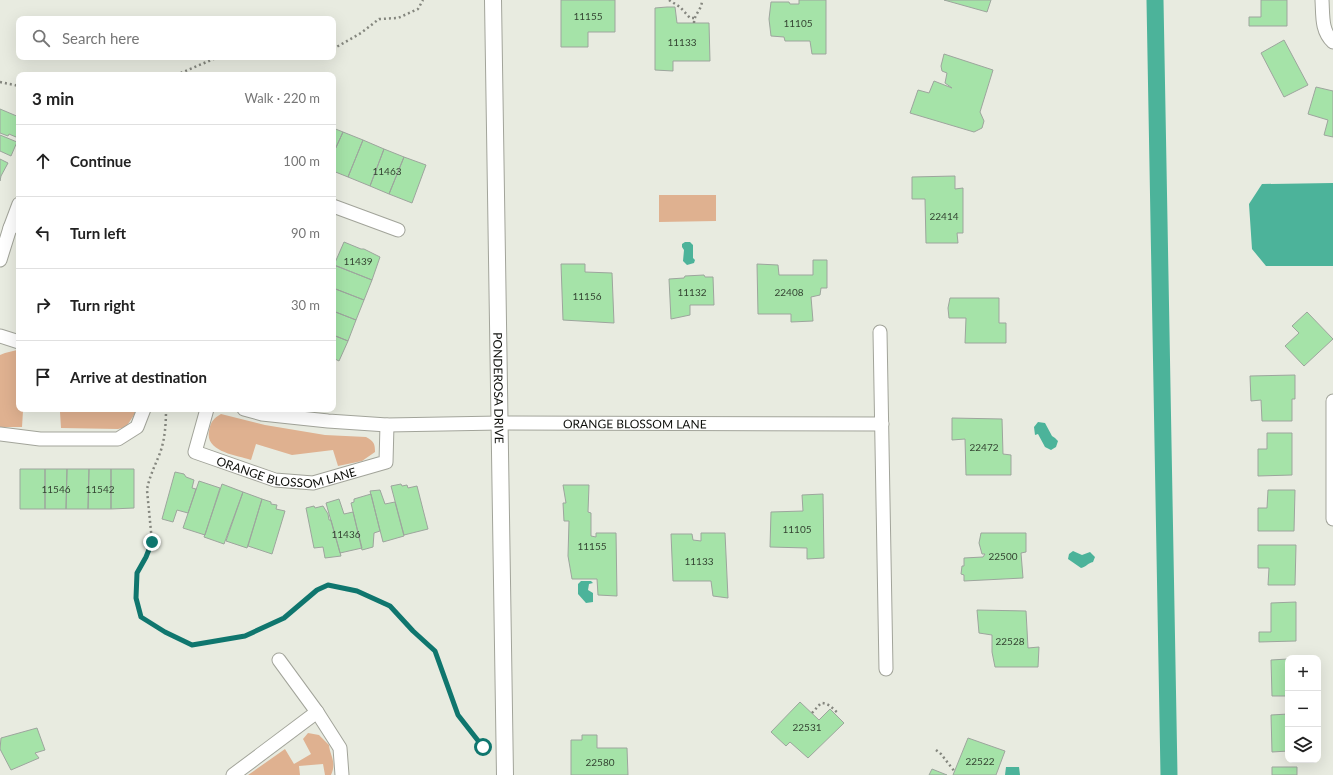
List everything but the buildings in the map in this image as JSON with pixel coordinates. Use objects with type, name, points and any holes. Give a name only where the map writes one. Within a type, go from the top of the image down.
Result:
[{"type":"street","name":"PONDEROSA DRIVE","points":[[493,0],[505,775]]},
{"type":"street","points":[[1322,0],[1322,18],[1324,29],[1333,42]]},
{"type":"street","points":[[336,207],[398,230]]},
{"type":"street","points":[[0,260],[14,226]]},
{"type":"street","points":[[880,332],[886,669]]},
{"type":"street","points":[[0,336],[16,341]]},
{"type":"street","points":[[1333,400],[1333,518]]},
{"type":"street","points":[[0,434],[40,439],[118,439],[137,427],[143,412]]},
{"type":"street","name":"ORANGE BLOSSOM LANE","points":[[206,412],[195,452],[275,480],[313,483],[386,462],[387,425]]},
{"type":"street","name":"ORANGE BLOSSOM LANE","points":[[269,412],[328,420],[387,425],[500,423],[882,424]]},
{"type":"street","points":[[279,660],[317,712],[340,748],[342,775]]},
{"type":"street","points":[[234,775],[317,712]]},
{"type":"path","points":[[336,47],[360,33],[379,19],[398,18],[418,9],[423,0]]},
{"type":"path","points":[[669,0],[680,7],[690,18],[694,18]]},
{"type":"path","points":[[694,23],[694,18],[701,8],[702,0]]},
{"type":"path","points":[[183,72],[211,60]]},
{"type":"path","points":[[0,82],[16,85]]},
{"type":"path","points":[[166,412],[166,428],[160,452],[148,482],[147,490],[151,517],[152,542],[137,573],[136,598],[141,617],[165,632],[192,645],[245,636],[284,618],[317,590],[328,585],[357,591],[390,606],[413,631],[435,651],[458,715],[483,747]]},
{"type":"path","points":[[812,713],[822,703],[827,703],[838,713]]},
{"type":"path","points":[[936,750],[955,772]]},
{"type":"shaded area","points":[[1333,183],[1333,266],[1266,266],[1252,249],[1249,204],[1262,184]]},
{"type":"shaded area","points":[[659,195],[716,195],[716,221],[659,222]]},
{"type":"shaded area","points":[[685,242],[690,242],[693,245],[693,258],[695,260],[694,263],[687,265],[683,261],[684,250],[682,244]]},
{"type":"shaded area","points":[[16,350],[16,412],[23,412],[22,427],[0,427],[0,355]]},
{"type":"shaded area","points":[[60,412],[136,412],[126,427],[118,429],[61,428]]},
{"type":"shaded area","points":[[221,414],[265,425],[325,435],[366,437],[374,443],[375,452],[362,461],[338,466],[333,450],[292,455],[256,444],[251,460],[223,452],[212,444],[209,438],[209,431],[214,419]]},
{"type":"shaded area","points":[[1038,422],[1045,423],[1052,436],[1058,441],[1056,447],[1051,450],[1045,447],[1038,434],[1035,435],[1034,427]]},
{"type":"shaded area","points":[[1073,551],[1082,555],[1090,552],[1095,557],[1093,562],[1081,568],[1068,559],[1069,554]]},
{"type":"shaded area","points":[[581,581],[591,581],[593,583],[589,584],[588,590],[593,593],[593,602],[586,603],[578,594],[578,584]]},
{"type":"shaded area","points":[[308,733],[319,735],[329,745],[333,763],[331,775],[325,775],[323,764],[299,766],[300,775],[248,775],[285,749],[294,764],[311,754],[303,739]]},
{"type":"shaded area","points":[[1006,767],[1019,767],[1020,775],[1005,775]]},
{"type":"waterway","points":[[1155,0],[1169,775]]},
{"type":"route","points":[[152,542],[137,573],[136,598],[141,617],[165,632],[192,645],[245,636],[284,618],[317,590],[328,585],[357,591],[390,606],[413,631],[435,651],[458,715],[483,747]]}]
